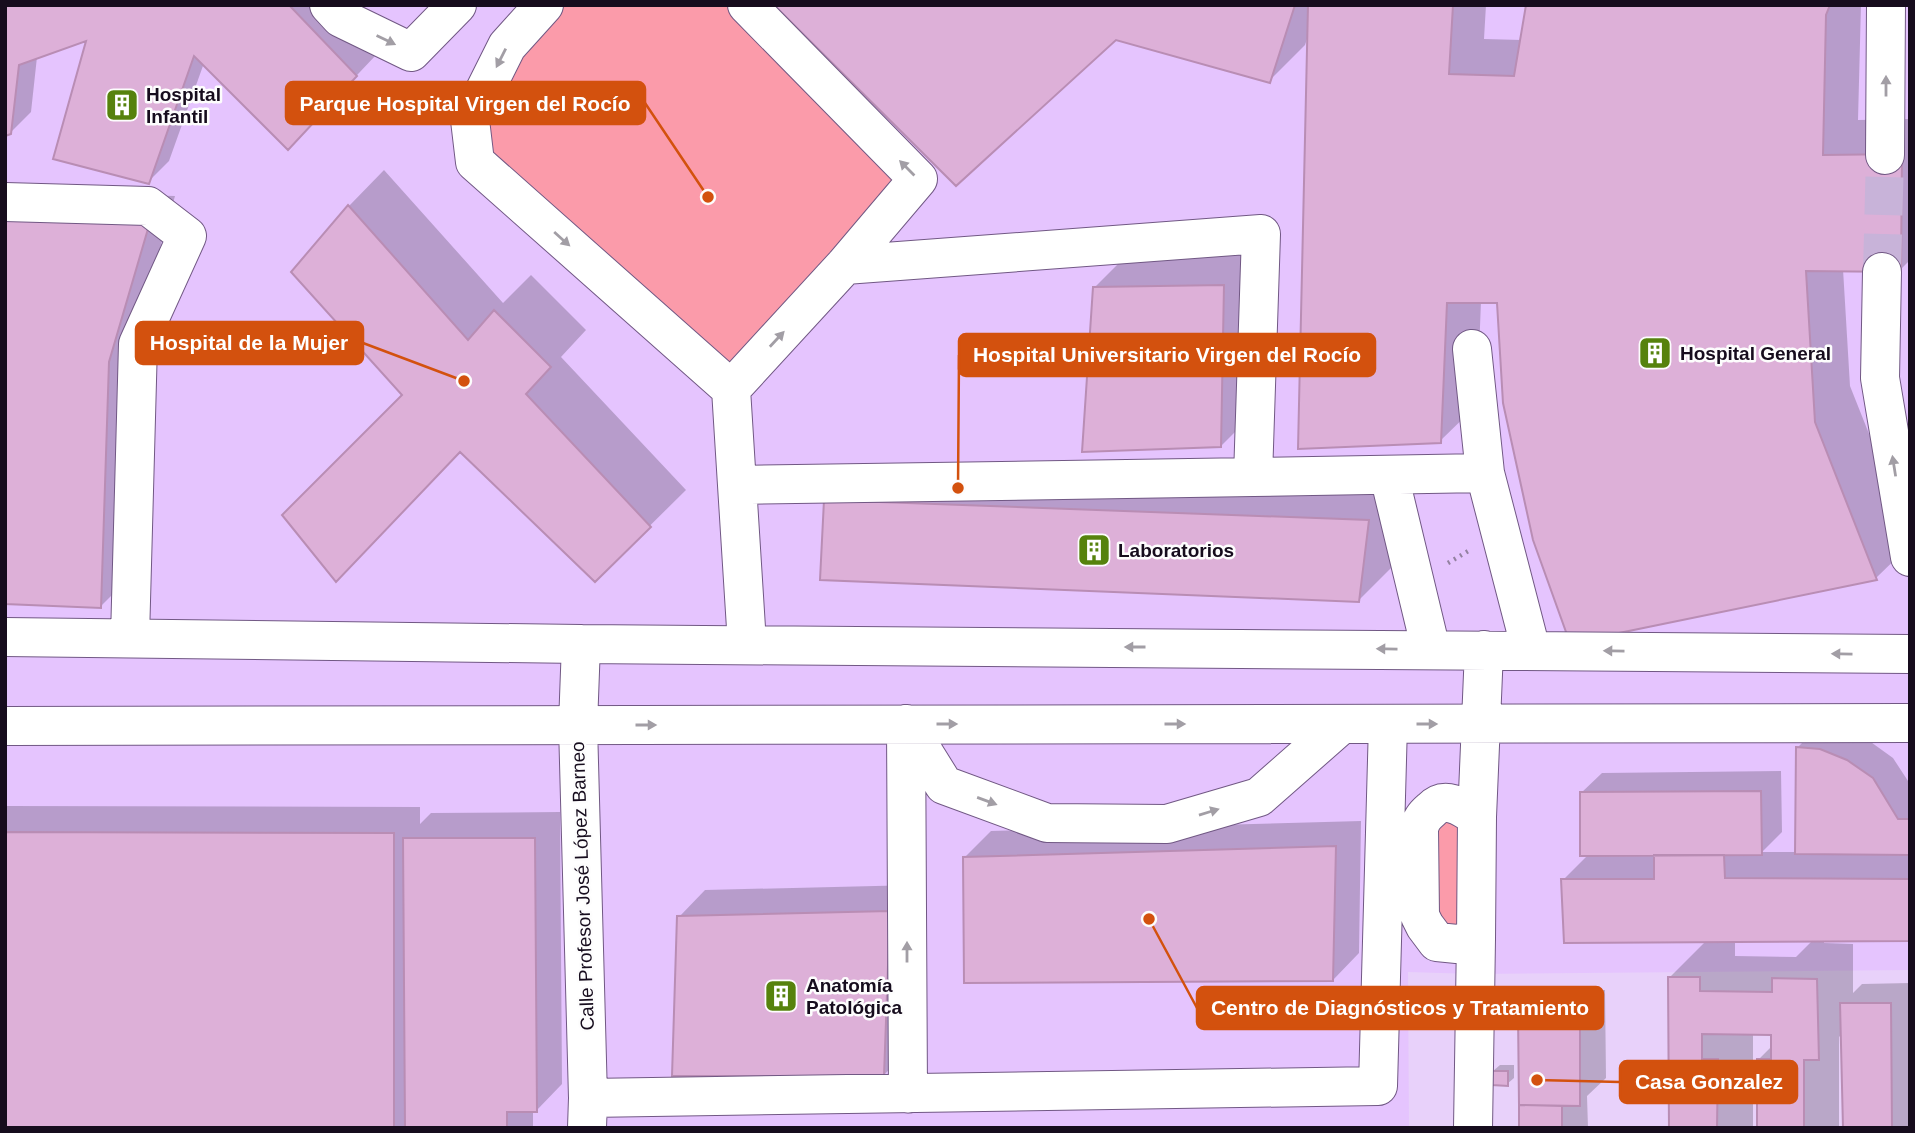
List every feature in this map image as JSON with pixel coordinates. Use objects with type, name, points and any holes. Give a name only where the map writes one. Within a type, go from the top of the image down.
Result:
[{"type":"street","points":[[328,5],[341,18],[411,52],[457,5]]},
{"type":"street","points":[[544,5],[507,46],[470,120],[475,162],[731,389],[747,643]]},
{"type":"street","points":[[731,389],[845,265],[918,179],[747,5]]},
{"type":"street","points":[[1885,155],[1886,5]]},
{"type":"street","points":[[5,202],[148,206],[187,236],[138,344],[130,638]]},
{"type":"street","points":[[845,265],[1261,234],[1253,477]]},
{"type":"street","points":[[1882,272],[1880,379],[1910,557]]},
{"type":"street","points":[[1472,349],[1485,473],[1531,650]]},
{"type":"street","points":[[737,485],[1485,473]]},
{"type":"street","points":[[1389,475],[1431,650]]},
{"type":"street","points":[[5,636],[581,644],[747,643],[1910,654]]},
{"type":"street","name":"Calle Profesor José López Barneo","points":[[581,644],[578,725],[588,1113]]},
{"type":"street","points":[[1473,1128],[1477,817],[1484,650]]},
{"type":"street","points":[[5,726],[1910,723]]},
{"type":"street","points":[[906,724],[944,785],[1047,823],[1167,824],[1259,797],[1342,724]]},
{"type":"street","points":[[906,724],[908,1094]]},
{"type":"street","points":[[588,1113],[908,1094],[1378,1086],[1388,724]]},
{"type":"street","points":[[1475,956],[1457,944],[1437,942],[1424,926],[1419,904],[1419,829],[1421,820],[1437,803],[1448,802],[1477,817]]},
{"type":"path","points":[[1415,585],[1465,551],[1503,544]]},
{"type":"shaded area","points":[[5,5],[1910,5],[1910,970],[1474,974],[1408,972],[1409,1128],[5,1128]]},
{"type":"shaded area","points":[[544,5],[747,5],[918,179],[731,389],[475,162],[507,46]]},
{"type":"shaded area","points":[[1459,817],[1467,915],[1454,929],[1429,912],[1430,829]]},
{"type":"building","name":"Hospital Infantil","points":[[5,5],[289,5],[357,76],[288,150],[194,56],[149,184],[53,159],[86,41],[19,65],[11,134],[5,136]]},
{"type":"building","points":[[774,5],[1295,5],[1270,83],[1116,40],[956,186]]},
{"type":"building","name":"Hospital General","points":[[1308,5],[1453,5],[1449,74],[1514,76],[1526,5],[1830,5],[1826,15],[1823,155],[1902,154],[1901,272],[1806,271],[1815,422],[1877,580],[1570,643],[1533,540],[1503,403],[1497,303],[1447,303],[1441,443],[1298,449]]},
{"type":"building","points":[[348,205],[468,340],[494,310],[551,367],[526,394],[651,527],[595,582],[460,452],[336,582],[282,515],[402,395],[291,272]]},
{"type":"building","points":[[5,217],[150,222],[109,362],[101,608],[5,604]]},
{"type":"building","points":[[1224,285],[1221,447],[1082,452],[1093,287]]},
{"type":"building","name":"Laboratorios","points":[[824,500],[1369,520],[1359,602],[820,580]]},
{"type":"building","points":[[1796,747],[1820,749],[1847,760],[1873,778],[1898,819],[1910,819],[1910,855],[1795,854]]},
{"type":"building","points":[[1761,791],[1762,855],[1580,856],[1580,792]]},
{"type":"building","points":[[5,832],[394,833],[394,1128],[5,1128]]},
{"type":"building","points":[[403,838],[535,838],[537,1112],[507,1112],[507,1128],[405,1128]]},
{"type":"building","points":[[1336,846],[1333,981],[964,983],[963,857]]},
{"type":"building","points":[[1654,855],[1724,855],[1725,878],[1910,879],[1910,941],[1564,943],[1561,879],[1654,879]]},
{"type":"building","name":"Anatomía Patológica","points":[[890,911],[884,1076],[672,1076],[677,916]]},
{"type":"building","points":[[1668,977],[1700,977],[1700,991],[1772,992],[1772,978],[1817,979],[1819,1060],[1804,1060],[1804,1128],[1757,1128],[1757,1059],[1771,1059],[1771,1035],[1702,1034],[1702,1059],[1718,1059],[1717,1128],[1669,1128]]},
{"type":"building","points":[[1840,1003],[1891,1003],[1892,1128],[1843,1128]]},
{"type":"building","points":[[1518,1015],[1580,1016],[1580,1106],[1519,1105]]},
{"type":"building","points":[[1492,1071],[1508,1071],[1508,1086],[1492,1085]]},
{"type":"building","points":[[1519,1105],[1562,1106],[1562,1128],[1519,1128]]},
{"type":"tunnel","points":[[1882,272],[1885,155]]},
{"type":"place","name":"Hospital Infantil","points":[[122,105]]},
{"type":"place","name":"Parque Hospital Virgen del Rocío","points":[[708,197]]},
{"type":"place","name":"Hospital General","points":[[1655,353]]},
{"type":"place","name":"Hospital de la Mujer","points":[[464,381]]},
{"type":"place","name":"Hospital Universitario Virgen del Rocío","points":[[958,488]]},
{"type":"place","name":"Laboratorios","points":[[1094,550]]},
{"type":"place","name":"Centro de Diagnósticos y Tratamiento","points":[[1149,919]]},
{"type":"place","name":"Anatomía Patológica","points":[[781,996]]},
{"type":"place","name":"Casa Gonzalez","points":[[1537,1080]]}]
